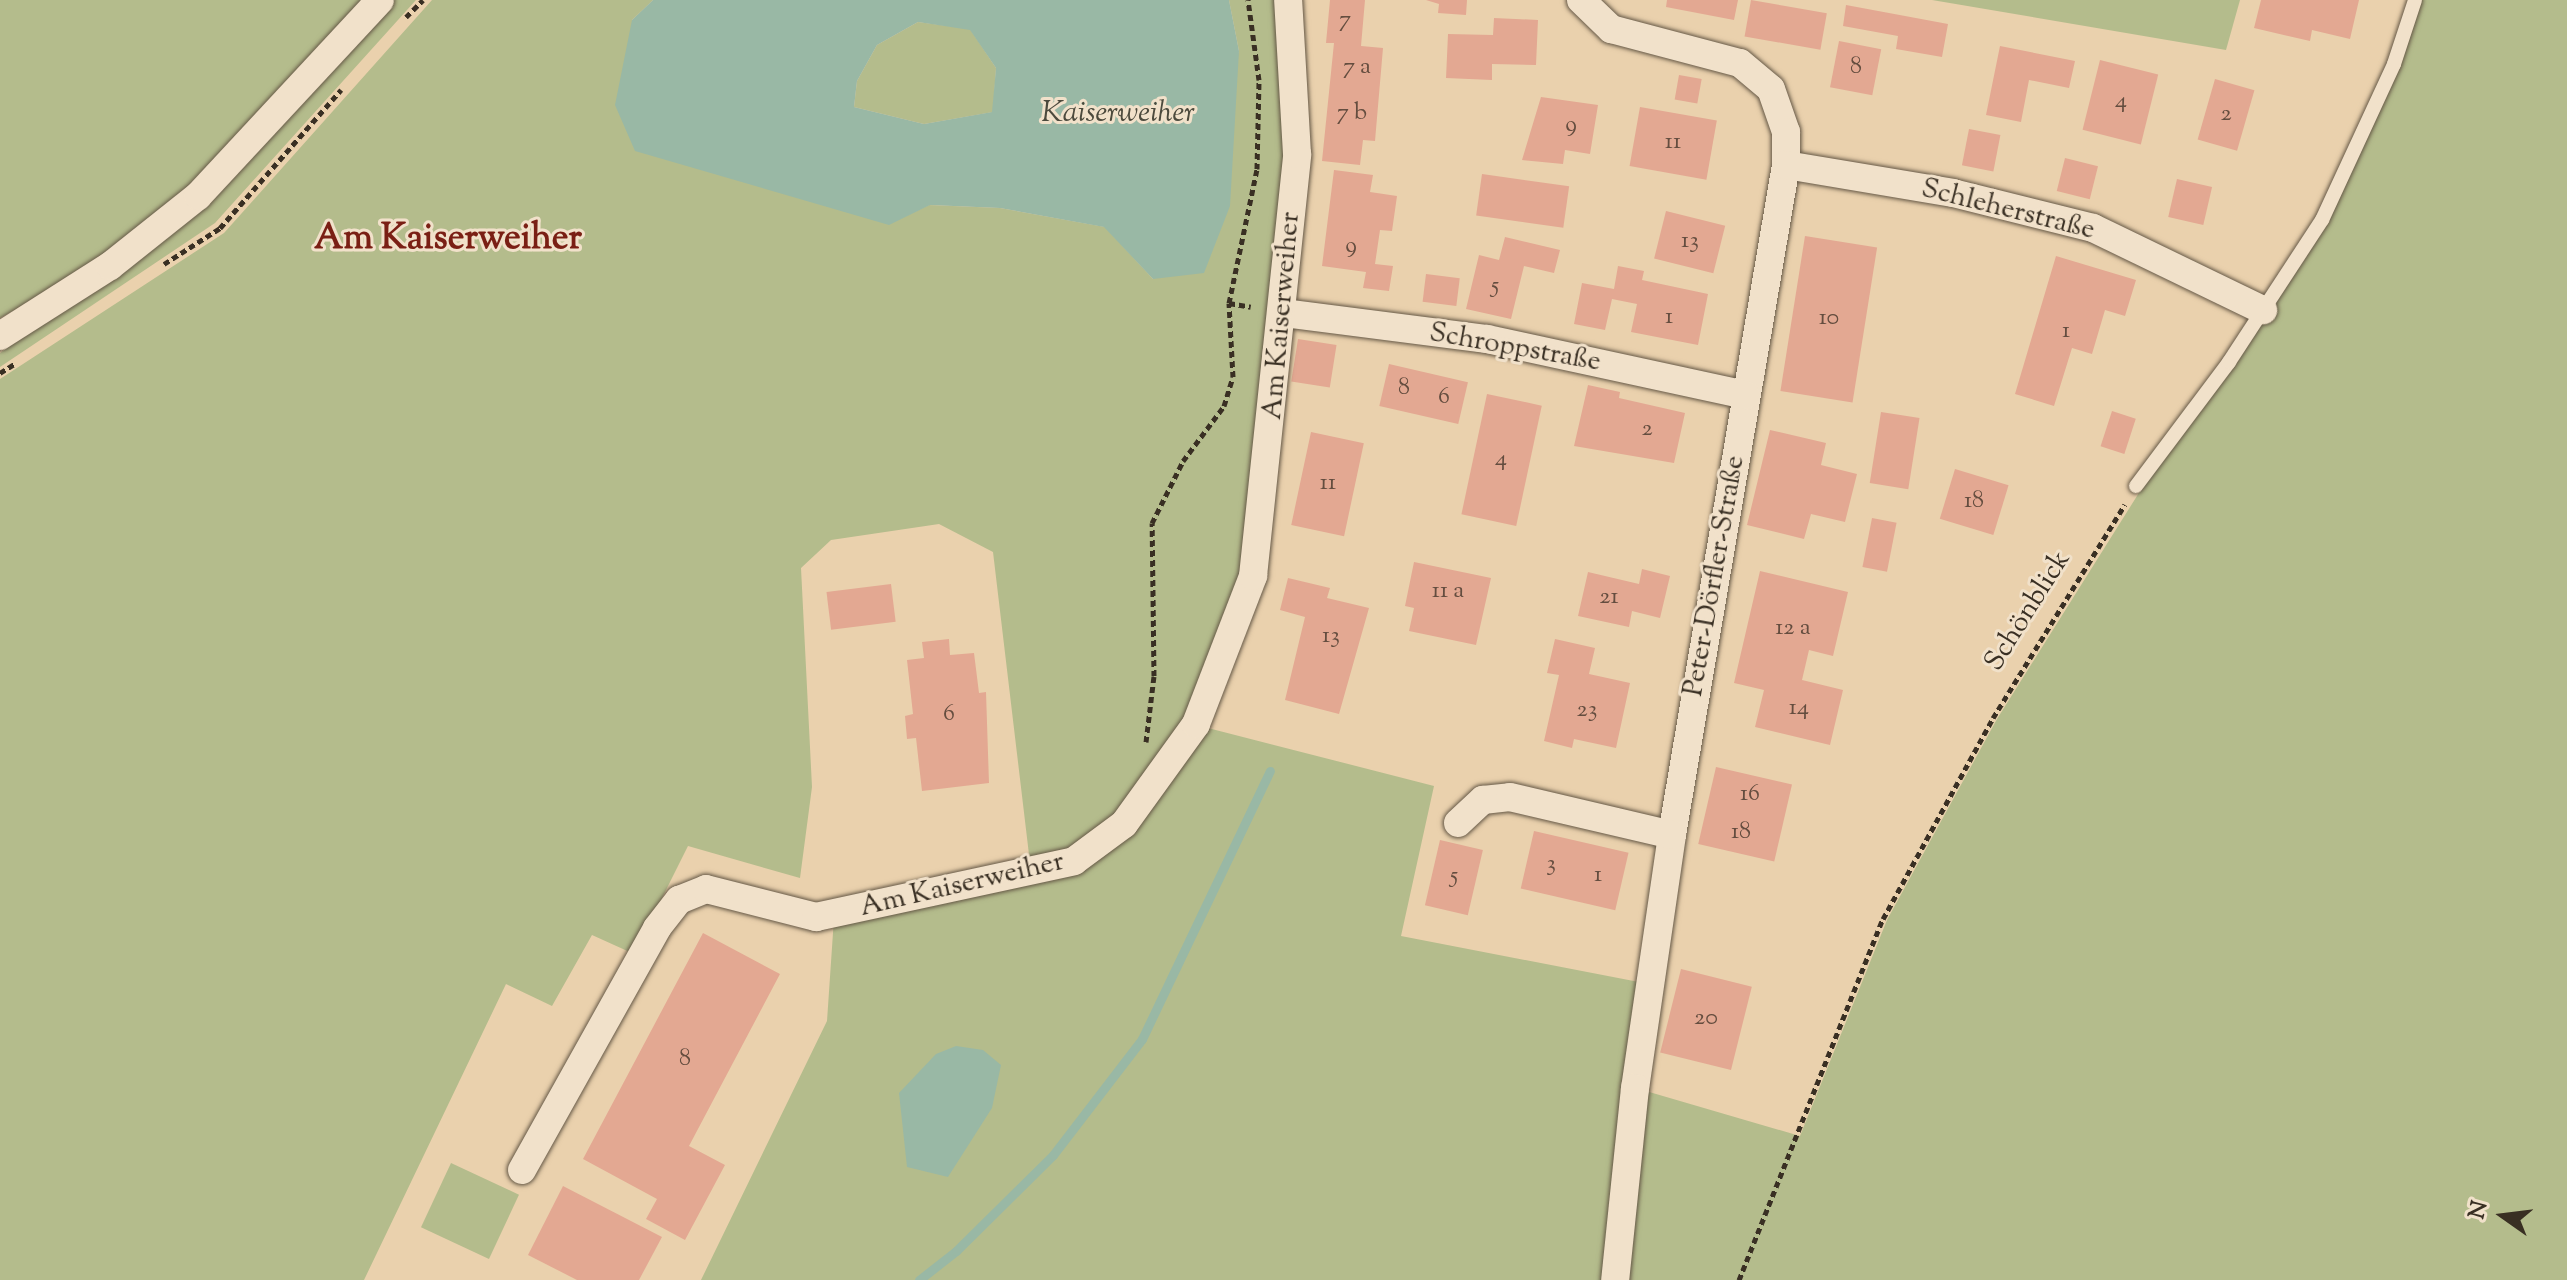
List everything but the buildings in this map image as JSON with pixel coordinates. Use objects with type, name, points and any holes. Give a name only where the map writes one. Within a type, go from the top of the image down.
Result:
[{"type":"street","points":[[0,336],[110,266],[198,196],[380,0]]},
{"type":"street","name":"Am Kaiserweiher","points":[[522,1170],[657,928],[679,900],[706,889],[816,917],[1074,861],[1124,824],[1196,724],[1253,576],[1283,313],[1297,154],[1288,0]]},
{"type":"street","name":"Peter-Dörfler-Straße","points":[[1581,0],[1611,29],[1740,63],[1771,89],[1786,132],[1786,165],[1672,835],[1635,1088],[1615,1280]]},
{"type":"street","name":"Schleherstraße","points":[[1786,165],[1953,193],[2093,228],[2263,310]]},
{"type":"street","name":"Schroppstraße","points":[[1283,313],[1487,339],[1746,395]]},
{"type":"street","points":[[1458,823],[1483,800],[1510,797],[1672,835]]},
{"type":"lane","points":[[2136,486],[2263,310],[2322,220],[2394,64],[2415,0]]},
{"type":"path","points":[[1145,747],[1153,716],[1152,523],[1183,461],[1224,406],[1233,377],[1229,303],[1257,169],[1259,80],[1248,0]]},
{"type":"path","name":"Schönblick","points":[[1739,1280],[1883,919],[1993,718],[2136,486]]},
{"type":"shaded area","points":[[0,0],[370,0],[191,191],[105,260],[0,318]]},
{"type":"shaded area","points":[[391,0],[416,0],[215,223],[0,367],[0,353],[114,273]]},
{"type":"shaded area","points":[[432,0],[653,0],[632,20],[823,202],[889,224],[929,205],[1000,208],[1105,227],[1153,279],[1239,51],[1229,0],[1280,0],[1291,155],[1242,575],[1204,727],[1434,786],[1401,936],[1644,983],[1607,1280],[701,1280],[827,1021],[834,918],[1030,863],[993,552],[939,524],[831,540],[801,568],[812,787],[800,878],[688,846],[634,954],[592,935],[552,1006],[506,984],[364,1280],[0,1280],[0,379],[224,233]]},
{"type":"shaded area","points":[[1932,0],[2240,0],[2226,50]]},
{"type":"shaded area","points":[[2420,0],[2567,0],[2567,1280],[1620,1280],[1639,1089],[1800,1136],[1887,920],[1997,719],[2142,488],[2327,222]]},
{"type":"shaded area","points":[[918,22],[970,29],[996,68],[993,112],[924,124],[854,107],[857,81],[877,45]]},
{"type":"shaded area","points":[[451,1163],[519,1195],[489,1259],[421,1227]]},
{"type":"water","name":"Kaiserweiher","points":[[653,0],[1229,0],[1239,51],[1230,206],[1204,273],[1153,279],[1104,227],[1000,208],[930,205],[889,225],[635,151],[615,105],[632,20]],"holes":[[[918,22],[970,30],[996,68],[992,112],[924,124],[854,107],[857,81],[877,45]]]},
{"type":"water","points":[[956,1046],[983,1050],[1001,1065],[992,1108],[948,1177],[907,1167],[899,1093],[936,1054]]},
{"type":"waterway","points":[[919,1280],[956,1251],[1053,1155],[1142,1039],[1270,771]]},
{"type":"district","name":"Am Kaiserweiher","points":[[448,240]]}]
